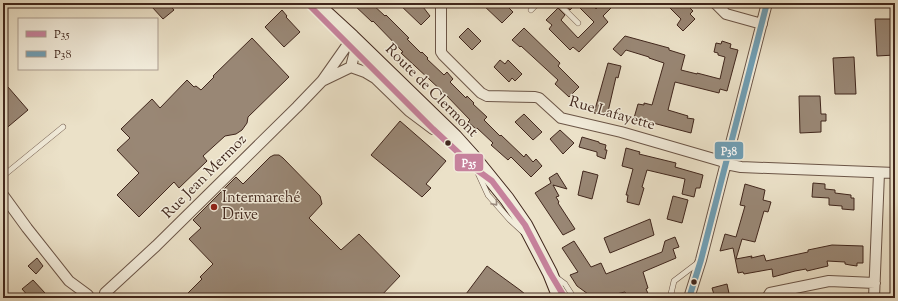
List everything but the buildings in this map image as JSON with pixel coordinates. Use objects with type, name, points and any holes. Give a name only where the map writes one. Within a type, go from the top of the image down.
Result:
[{"type":"main road","name":"Route de Clermont","points":[[307,3],[455,137],[492,181],[524,224],[565,298]]},
{"type":"main road","name":"Route de Clermont","points":[[315,3],[434,129],[477,170],[492,181]]},
{"type":"main road","name":"Route de Clermont","points":[[550,273],[560,298]]},
{"type":"street","name":"Rue Lafayette","points":[[441,3],[441,52],[481,93],[487,96],[539,98],[561,118],[621,132],[741,167],[895,173]]},
{"type":"street","points":[[715,3],[726,14],[762,24]]},
{"type":"street","points":[[689,298],[701,260],[767,3]]},
{"type":"street","points":[[350,67],[354,44]]},
{"type":"street","name":"Rue Jean Mermoz","points":[[107,296],[322,81],[354,44]]},
{"type":"street","name":"Rue Jean Mermoz","points":[[322,81],[350,67]]},
{"type":"street","name":"Route de Clermont","points":[[350,67],[365,72],[375,78],[409,111],[434,129]]},
{"type":"street","points":[[874,298],[879,173]]},
{"type":"street","points":[[3,195],[69,281],[88,297],[96,290],[107,296]]},
{"type":"street","points":[[767,298],[770,293],[828,281],[875,283]]},
{"type":"lane","points":[[531,10],[538,3]]},
{"type":"lane","points":[[558,3],[578,23]]},
{"type":"lane","points":[[3,176],[63,127]]},
{"type":"lane","points":[[477,170],[488,195],[510,220],[535,244]]},
{"type":"lane","points":[[670,298],[674,281],[701,260]]},
{"type":"lane","points":[[550,273],[565,284],[574,298]]},
{"type":"transit line","name":"P35","points":[[307,3],[433,129],[477,170],[492,181],[525,225],[565,298]]},
{"type":"transit line","name":"P38","points":[[689,298],[701,260],[767,3]]},
{"type":"place","name":"Intermarché Drive","points":[[214,207]]}]
